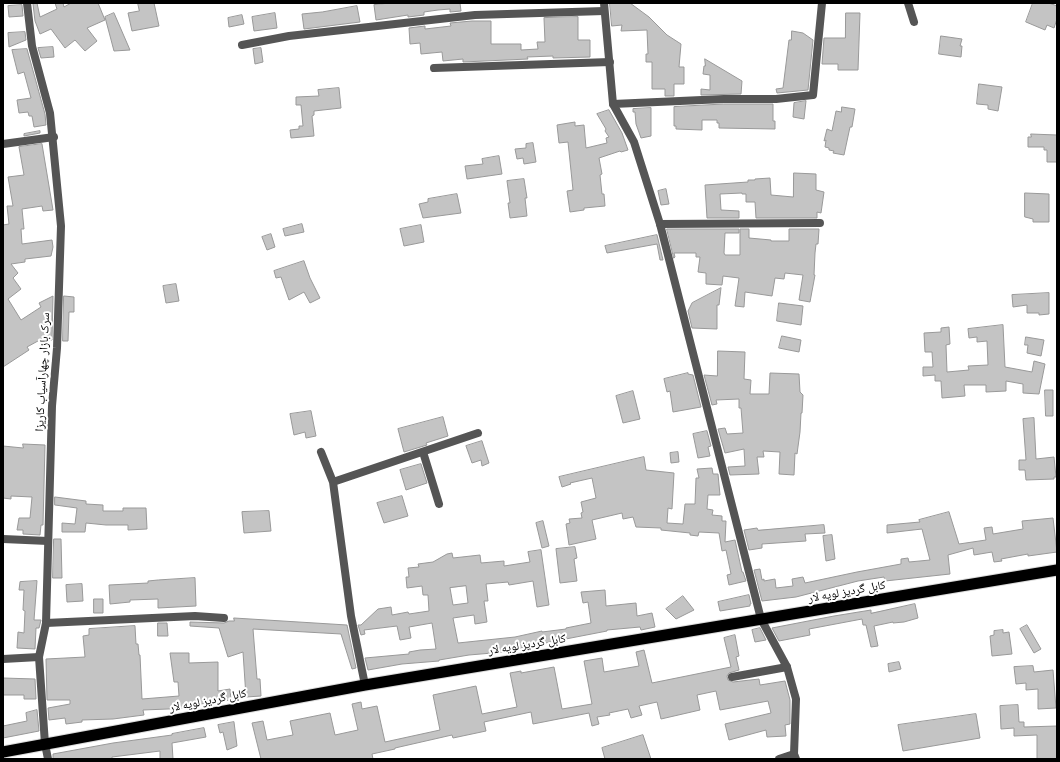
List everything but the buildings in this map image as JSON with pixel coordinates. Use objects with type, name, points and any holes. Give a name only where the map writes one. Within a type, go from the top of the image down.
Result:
[{"type":"highway","name":"کابل گردیز لویه لار","points":[[3,752],[365,685],[1057,570]]},
{"type":"street","name":"سرک بازار چهارآسیاب کاریزا","points":[[27,3],[32,46],[50,113],[54,137],[61,226],[58,348],[52,406],[46,623],[39,657],[45,744],[48,759]]},
{"type":"street","points":[[613,104],[724,99],[776,99],[813,95],[822,3]]},
{"type":"street","points":[[908,3],[914,22]]},
{"type":"street","points":[[242,45],[289,36],[475,15],[604,7],[613,104],[634,142],[660,224],[761,620],[787,667],[796,699],[795,756],[779,759]]},
{"type":"street","points":[[434,68],[610,62]]},
{"type":"street","points":[[3,144],[54,137]]},
{"type":"street","points":[[660,224],[820,223]]},
{"type":"street","points":[[333,482],[478,433]]},
{"type":"street","points":[[321,452],[333,482],[351,616],[365,685]]},
{"type":"street","points":[[423,452],[439,504]]},
{"type":"street","points":[[3,539],[48,541]]},
{"type":"street","points":[[46,623],[195,616],[224,618]]},
{"type":"street","points":[[3,659],[39,657]]},
{"type":"street","points":[[732,677],[787,667]]}]
